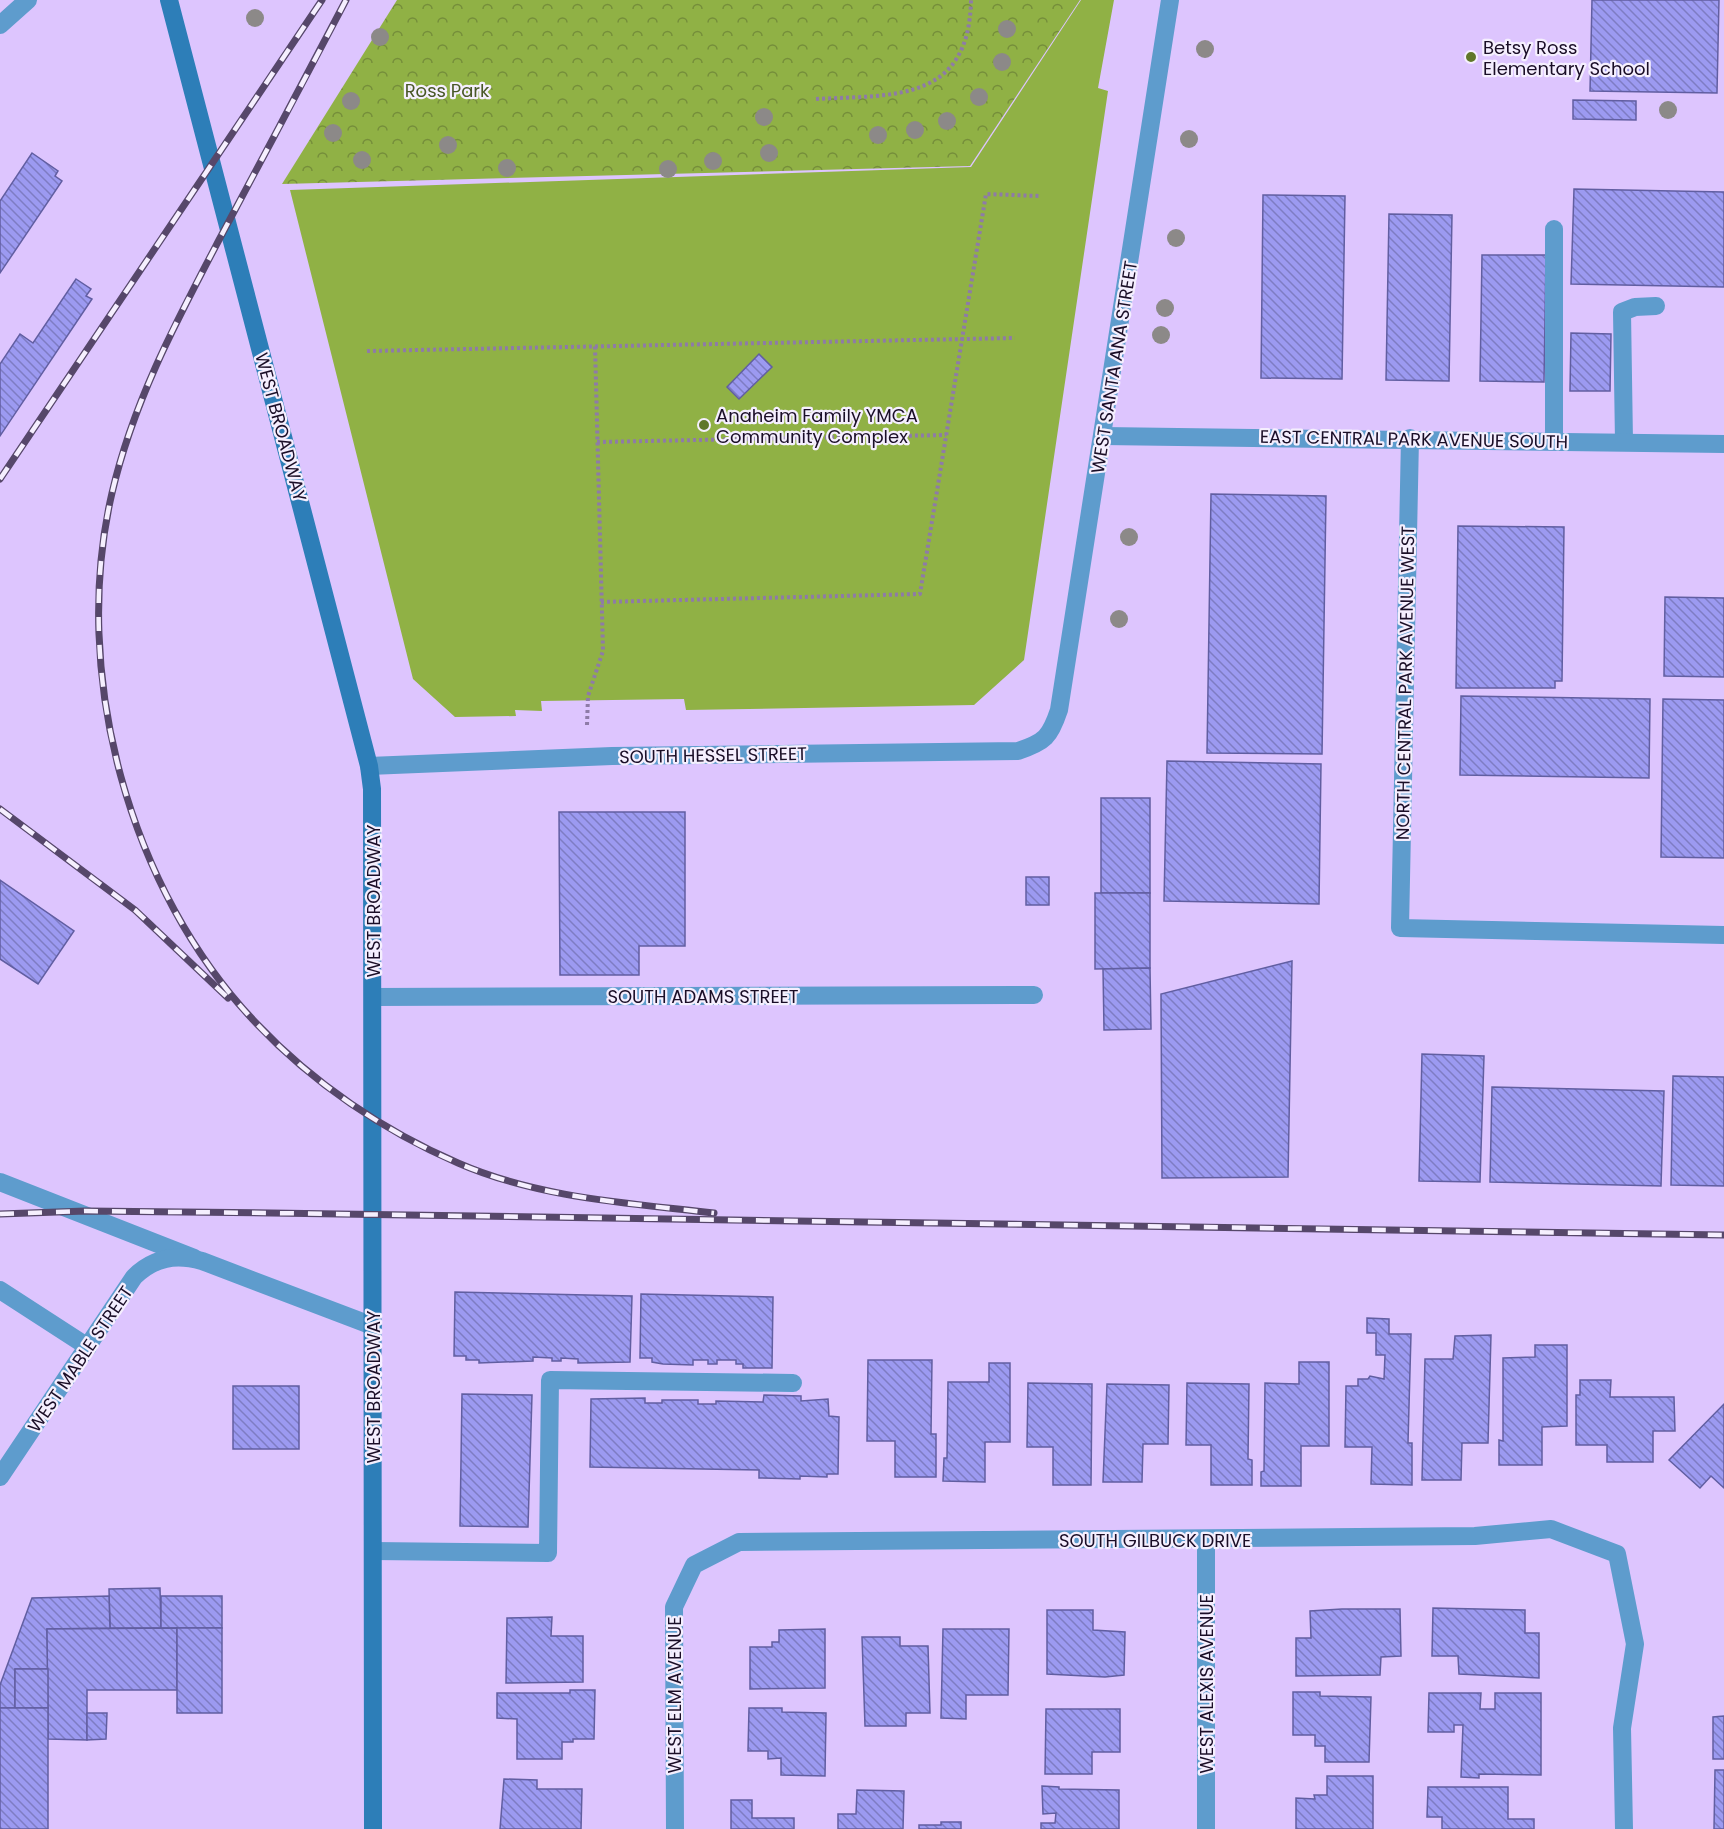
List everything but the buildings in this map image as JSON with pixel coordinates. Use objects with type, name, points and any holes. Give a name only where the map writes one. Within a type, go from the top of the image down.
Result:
[{"type":"main road","name":"WEST BROADWAY","points":[[169,0],[369,766],[372,789],[373,1829]]},
{"type":"street","points":[[0,25],[28,0]]},
{"type":"street","name":"WEST SANTA ANA STREET","points":[[1051,733],[1059,710],[1170,0]]},
{"type":"street","points":[[1554,229],[1554,441]]},
{"type":"street","points":[[1624,442],[1622,312],[1635,307],[1656,306]]},
{"type":"street","name":"EAST CENTRAL PARK AVENUE SOUTH","points":[[1103,436],[1410,438],[1724,444]]},
{"type":"street","name":"NORTH CENTRAL PARK AVENUE WEST","points":[[1410,438],[1400,928],[1724,935]]},
{"type":"street","name":"SOUTH HESSEL STREET","points":[[369,766],[624,756],[1018,751],[1037,745],[1051,733]]},
{"type":"street","name":"SOUTH ADAMS STREET","points":[[373,997],[1034,994]]},
{"type":"street","points":[[0,1182],[373,1326]]},
{"type":"street","name":"WEST MABLE STREET","points":[[0,1477],[134,1277],[145,1266],[173,1257],[202,1261]]},
{"type":"street","points":[[0,1290],[88,1347]]},
{"type":"street","points":[[373,1551],[548,1553],[550,1380],[794,1383]]},
{"type":"street","name":"SOUTH GILBUCK DRIVE","points":[[694,1565],[739,1542],[1206,1540],[1475,1536],[1551,1529],[1617,1554],[1635,1644],[1622,1728],[1624,1829]]},
{"type":"street","name":"WEST ALEXIS AVENUE","points":[[1206,1540],[1206,1829]]},
{"type":"street","name":"WEST ELM AVENUE","points":[[675,1829],[674,1607],[694,1565]]},
{"type":"path","points":[[816,99],[899,95],[929,83],[952,68],[965,44],[971,0]]},
{"type":"path","points":[[601,602],[920,594],[986,194],[1039,196]]},
{"type":"path","points":[[368,351],[1015,338]]},
{"type":"path","points":[[587,725],[588,696],[603,651],[595,346]]},
{"type":"path","points":[[597,442],[946,435]]},
{"type":"green space","name":"Ross Park","points":[[397,0],[1080,0],[970,166],[282,184]]},
{"type":"green space","name":"Anaheim Family YMCA Community Complex","points":[[1081,0],[1114,0],[1098,88],[1108,91],[1024,660],[974,705],[686,710],[684,699],[541,701],[542,711],[515,710],[516,716],[455,717],[413,679],[290,190],[971,167]]},
{"type":"railway","points":[[0,479],[322,0]]},
{"type":"railway","points":[[346,0],[172,331],[144,394],[121,459],[112,493],[101,562],[99,633],[106,705],[121,776],[144,845],[174,910],[212,970],[257,1024],[279,1046],[351,1104],[430,1150],[488,1175],[551,1192],[714,1213]]},
{"type":"railway","points":[[0,809],[135,910],[228,998]]},
{"type":"railway","points":[[0,1214],[86,1211],[271,1213],[1724,1235]]},
{"type":"place","name":"Betsy Ross Elementary School","points":[[1471,57]]},
{"type":"place","name":"Anaheim Family YMCA Community Complex","points":[[704,425]]}]
